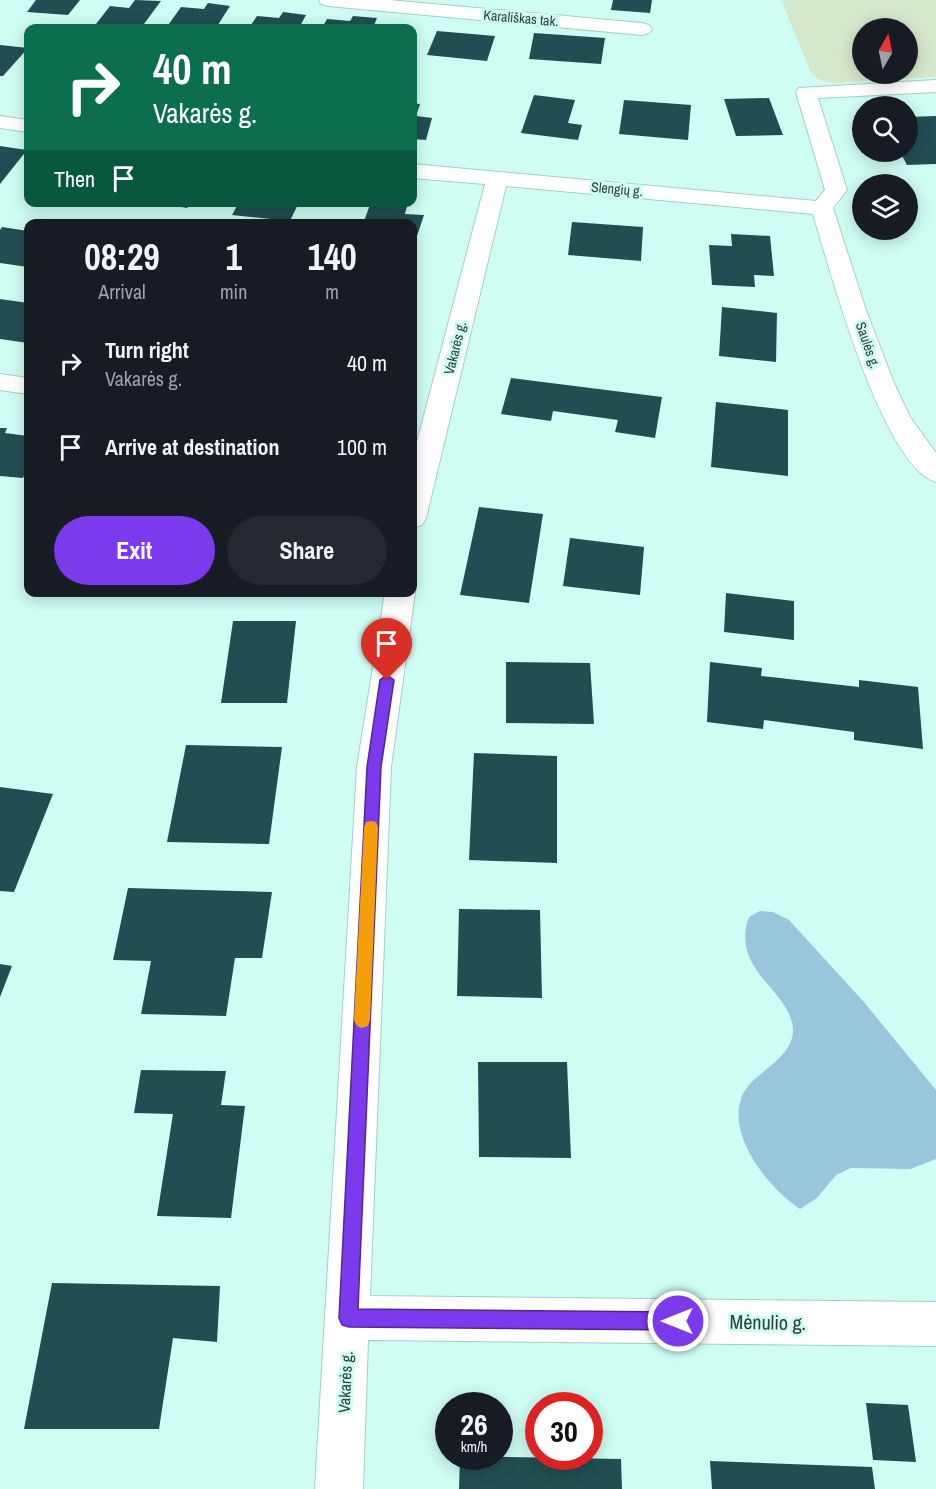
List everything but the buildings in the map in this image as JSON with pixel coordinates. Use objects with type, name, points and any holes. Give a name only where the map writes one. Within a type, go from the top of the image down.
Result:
[{"type":"street","name":"Karališkas tak.","points":[[328,0],[642,29]]},
{"type":"street","points":[[822,208],[837,190],[806,92],[936,86]]},
{"type":"street","points":[[0,122],[24,125]]},
{"type":"street","name":"Slengių g.","points":[[417,171],[822,208]]},
{"type":"street","name":"Vakarės g.","points":[[417,498],[497,179]]},
{"type":"street","name":"Saulės g.","points":[[822,208],[872,360],[886,393],[905,429],[936,472]]},
{"type":"street","points":[[0,382],[24,385]]},
{"type":"street","name":"Vakarės g.","points":[[339,1489],[374,767],[399,597]]},
{"type":"street","name":"Mėnulio g.","points":[[349,1318],[936,1324]]},
{"type":"green space","points":[[781,0],[936,0],[936,77],[918,78],[918,18],[852,18],[852,82],[822,81],[812,75]]},
{"type":"water","points":[[760,911],[773,912],[789,920],[863,1001],[936,1090],[936,1159],[910,1169],[851,1168],[836,1175],[817,1198],[800,1209],[775,1188],[763,1174],[745,1142],[740,1126],[739,1109],[748,1086],[786,1050],[793,1031],[790,1017],[783,1004],[754,966],[747,952],[745,936],[749,917]]},
{"type":"slow traffic","points":[[362,1020],[371,827]]},
{"type":"route","points":[[387,680],[374,767],[349,1318],[678,1321]]}]
